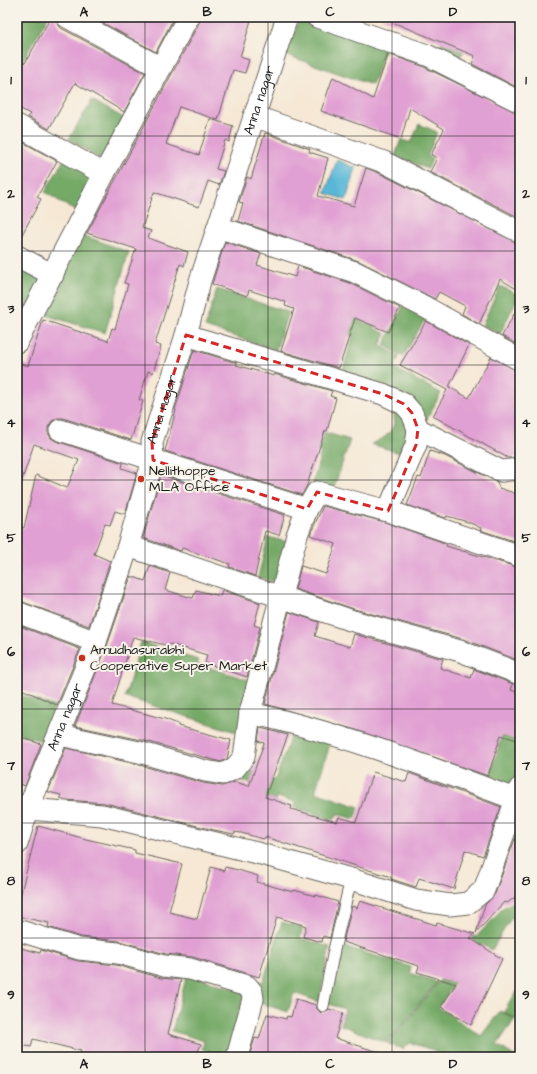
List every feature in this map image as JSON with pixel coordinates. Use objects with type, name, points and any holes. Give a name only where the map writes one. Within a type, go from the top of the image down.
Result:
[{"type":"street","points":[[67,17],[162,68]]},
{"type":"street","points":[[17,342],[104,174],[188,17]]},
{"type":"street","name":"Anna nagar","points":[[17,844],[22,807],[60,735],[96,642],[128,546],[153,460],[152,442],[186,334],[200,281],[286,17]]},
{"type":"street","points":[[317,17],[427,54],[520,102]]},
{"type":"street","points":[[254,116],[384,162],[520,232]]},
{"type":"street","points":[[17,125],[104,174]]},
{"type":"street","points":[[218,228],[355,272],[425,307],[520,360]]},
{"type":"street","points":[[17,256],[53,275]]},
{"type":"street","points":[[186,334],[395,398],[404,404],[412,413],[418,429],[416,445],[388,511]]},
{"type":"street","points":[[418,429],[501,471],[520,469]]},
{"type":"street","points":[[60,430],[307,509]]},
{"type":"street","points":[[60,735],[139,752],[205,771],[222,774],[235,768],[244,756],[250,713],[297,535],[307,509],[317,492],[388,511],[520,556]]},
{"type":"street","points":[[128,546],[280,598],[350,620],[460,651],[520,674]]},
{"type":"street","points":[[17,612],[96,642]]},
{"type":"street","points":[[22,807],[102,815],[261,854],[351,879],[416,900],[450,905],[468,903],[484,890],[519,796],[296,723],[250,713]]},
{"type":"street","points":[[17,930],[79,949],[118,953],[164,966],[190,969],[247,986],[252,992],[253,999],[237,1057]]},
{"type":"lane","points":[[323,1006],[334,950],[351,879]]},
{"type":"highlighted area","points":[[186,335],[383,394],[404,404],[412,413],[418,429],[416,445],[388,511],[317,492],[307,509],[153,460],[152,442]]},
{"type":"green space","points":[[17,17],[48,17],[23,60],[17,56]]},
{"type":"green space","points":[[300,17],[386,47],[372,85],[286,55]]},
{"type":"green space","points":[[454,17],[483,17],[458,61],[439,49]]},
{"type":"green space","points":[[92,100],[127,120],[103,161],[69,139]]},
{"type":"green space","points":[[419,124],[437,132],[428,155],[432,159],[428,169],[395,156],[401,139],[411,143]]},
{"type":"green space","points":[[66,156],[98,175],[78,213],[45,192]]},
{"type":"green space","points":[[79,234],[129,252],[105,333],[39,313]]},
{"type":"green space","points":[[17,262],[46,278],[23,318],[17,315]]},
{"type":"green space","points":[[500,286],[519,295],[500,334],[482,325]]},
{"type":"green space","points":[[217,289],[288,312],[276,350],[205,327]]},
{"type":"green space","points":[[405,302],[428,314],[403,357],[384,345]]},
{"type":"green space","points":[[329,310],[376,323],[374,328],[386,334],[380,345],[399,357],[394,368],[441,393],[425,423],[341,377],[353,336],[324,326]]},
{"type":"green space","points":[[390,402],[413,429],[403,454],[371,444],[384,437],[392,428],[394,417]]},
{"type":"green space","points":[[303,426],[350,440],[334,488],[313,483],[321,452],[296,445]]},
{"type":"green space","points":[[268,537],[291,543],[280,584],[258,577]]},
{"type":"green space","points":[[141,642],[198,660],[197,664],[256,682],[239,733],[125,697]]},
{"type":"green space","points":[[17,694],[54,706],[44,742],[17,733]]},
{"type":"green space","points":[[276,723],[332,738],[315,792],[359,807],[355,819],[337,814],[334,820],[294,807],[295,802],[277,797],[276,801],[255,795],[258,785],[237,779],[241,767],[275,780],[291,736],[274,730]]},
{"type":"green space","points":[[502,736],[520,742],[520,775],[516,788],[489,779]]},
{"type":"green space","points":[[520,898],[520,921],[511,918],[492,950],[481,944],[467,964],[465,934],[476,937],[501,909]]},
{"type":"green space","points":[[282,922],[303,928],[300,938],[330,947],[319,1002],[294,993],[288,1012],[257,1002],[246,976],[263,982]]},
{"type":"green space","points":[[340,945],[411,967],[410,973],[437,982],[387,1043],[341,1025],[345,1009],[328,1004]]},
{"type":"green space","points":[[452,961],[467,966],[438,1007],[481,1036],[500,1011],[515,1019],[497,1045],[516,1057],[434,1057],[436,1051],[410,1043],[403,1049],[388,1044],[440,980],[446,982]]},
{"type":"green space","points":[[187,974],[245,992],[229,1057],[202,1049],[204,1041],[172,1031]]},
{"type":"green space","points":[[516,992],[520,994],[520,1021],[504,1012]]},
{"type":"water","points":[[337,160],[356,168],[346,200],[325,193]]},
{"type":"building","points":[[51,17],[55,17],[61,28],[145,73],[124,112],[75,83],[49,129],[28,117],[30,114],[17,107],[17,59],[25,63]]},
{"type":"building","points":[[92,17],[174,17],[156,52]]},
{"type":"building","points":[[200,17],[252,17],[240,57],[249,60],[245,73],[233,70],[218,120],[179,107],[166,144],[199,155],[210,119],[233,126],[229,142],[225,140],[216,169],[224,171],[219,185],[208,181],[199,207],[154,192],[142,228],[151,231],[148,238],[188,252],[184,266],[180,264],[155,344],[161,346],[153,373],[148,371],[139,400],[143,401],[131,440],[63,418],[58,418],[52,421],[48,427],[48,433],[51,438],[56,441],[123,463],[122,468],[137,473],[125,514],[115,511],[110,525],[105,524],[94,554],[110,561],[89,626],[17,600],[17,526],[24,528],[36,475],[67,488],[79,460],[34,444],[20,486],[17,486],[17,362],[28,366],[43,320],[108,341],[112,328],[115,329],[128,284],[124,283],[136,249],[87,233],[199,23]]},
{"type":"building","points":[[380,17],[520,17],[520,89],[472,64],[475,56]]},
{"type":"building","points":[[388,54],[422,66],[520,114],[520,218],[430,172],[437,158],[431,155],[444,129],[410,108],[401,139],[321,111],[333,77],[373,99]]},
{"type":"building","points":[[265,133],[310,149],[309,152],[328,158],[318,196],[354,206],[366,168],[379,173],[520,244],[520,291],[500,279],[479,324],[462,314],[465,306],[439,292],[435,299],[359,261],[238,221],[243,203],[239,202],[247,177],[251,179]]},
{"type":"building","points":[[17,139],[57,161],[37,197],[41,199],[17,244]]},
{"type":"building","points":[[225,242],[261,254],[257,265],[295,277],[298,266],[350,283],[400,308],[388,332],[355,318],[339,368],[281,351],[294,309],[285,306],[286,302],[249,290],[247,296],[212,284]]},
{"type":"building","points":[[520,303],[520,346],[502,336]]},
{"type":"building","points":[[426,321],[469,345],[449,387],[469,398],[491,357],[520,372],[520,457],[508,458],[433,416],[447,390],[400,365]]},
{"type":"building","points":[[194,350],[237,363],[236,365],[274,376],[274,374],[332,391],[330,396],[336,398],[327,431],[325,431],[307,485],[302,495],[165,451],[175,410]]},
{"type":"building","points":[[430,451],[445,456],[497,482],[499,488],[520,495],[520,543],[480,530],[481,528],[468,522],[447,516],[446,518],[407,505],[418,477],[421,478]]},
{"type":"building","points":[[161,475],[285,515],[279,535],[265,531],[255,576],[229,567],[230,564],[182,548],[181,551],[143,538]]},
{"type":"building","points":[[323,506],[385,522],[447,544],[446,546],[520,568],[520,661],[463,639],[354,609],[295,589],[301,566],[326,574],[336,544],[310,535]]},
{"type":"building","points":[[150,566],[170,573],[165,590],[193,598],[196,590],[220,596],[222,590],[260,603],[254,625],[260,627],[247,677],[205,663],[207,655],[170,644],[169,646],[133,637],[112,705],[165,719],[178,724],[178,726],[231,740],[227,759],[221,762],[142,740],[75,726],[107,646],[131,576],[145,581]]},
{"type":"building","points":[[289,612],[319,622],[315,636],[350,647],[354,634],[443,659],[440,668],[471,678],[474,669],[513,684],[511,690],[520,693],[520,741],[501,735],[488,776],[356,730],[265,704]]},
{"type":"building","points":[[17,625],[80,649],[57,705],[17,687]]},
{"type":"building","points":[[260,728],[288,735],[265,797],[292,806],[291,809],[337,822],[339,817],[356,822],[373,772],[406,782],[409,773],[501,807],[483,856],[465,850],[454,889],[419,878],[416,887],[391,879],[391,877],[265,837],[264,839],[241,833],[235,832],[234,834],[214,830],[105,803],[67,800],[60,798],[61,795],[48,792],[66,748],[136,764],[203,783],[222,786],[235,782],[249,786],[264,743],[258,741]]},
{"type":"building","points":[[17,736],[41,744],[25,786],[17,783]]},
{"type":"building","points":[[38,826],[135,850],[135,853],[182,864],[169,912],[197,919],[211,867],[224,871],[225,867],[238,870],[258,876],[257,882],[293,892],[294,890],[316,895],[338,902],[330,938],[323,936],[322,942],[303,937],[306,926],[277,917],[259,977],[193,957],[166,954],[119,941],[81,937],[48,927],[49,923],[17,916],[17,908]]},
{"type":"building","points":[[515,839],[520,841],[520,894],[507,903],[504,902],[476,933],[485,905],[495,894]]},
{"type":"building","points":[[360,901],[436,925],[437,923],[475,934],[470,938],[502,959],[471,1025],[441,1007],[456,984],[417,972],[419,966],[343,942],[352,906],[357,908]]},
{"type":"building","points":[[17,947],[40,953],[41,950],[78,961],[116,965],[161,978],[181,980],[168,1034],[201,1044],[196,1057],[95,1057],[80,1053],[81,1051],[33,1039],[31,1047],[17,1044]]},
{"type":"building","points":[[296,999],[316,1005],[317,1009],[321,1013],[326,1012],[329,1009],[343,1013],[335,1038],[384,1054],[383,1057],[249,1057],[255,1038],[259,1039],[267,1014],[286,1019],[287,1016],[291,1017]]},
{"type":"place","name":"Nellithoppe MLA Office","points":[[141,479]]},
{"type":"place","name":"Amudhasurabhi Cooperative Super Market","points":[[82,658]]}]
